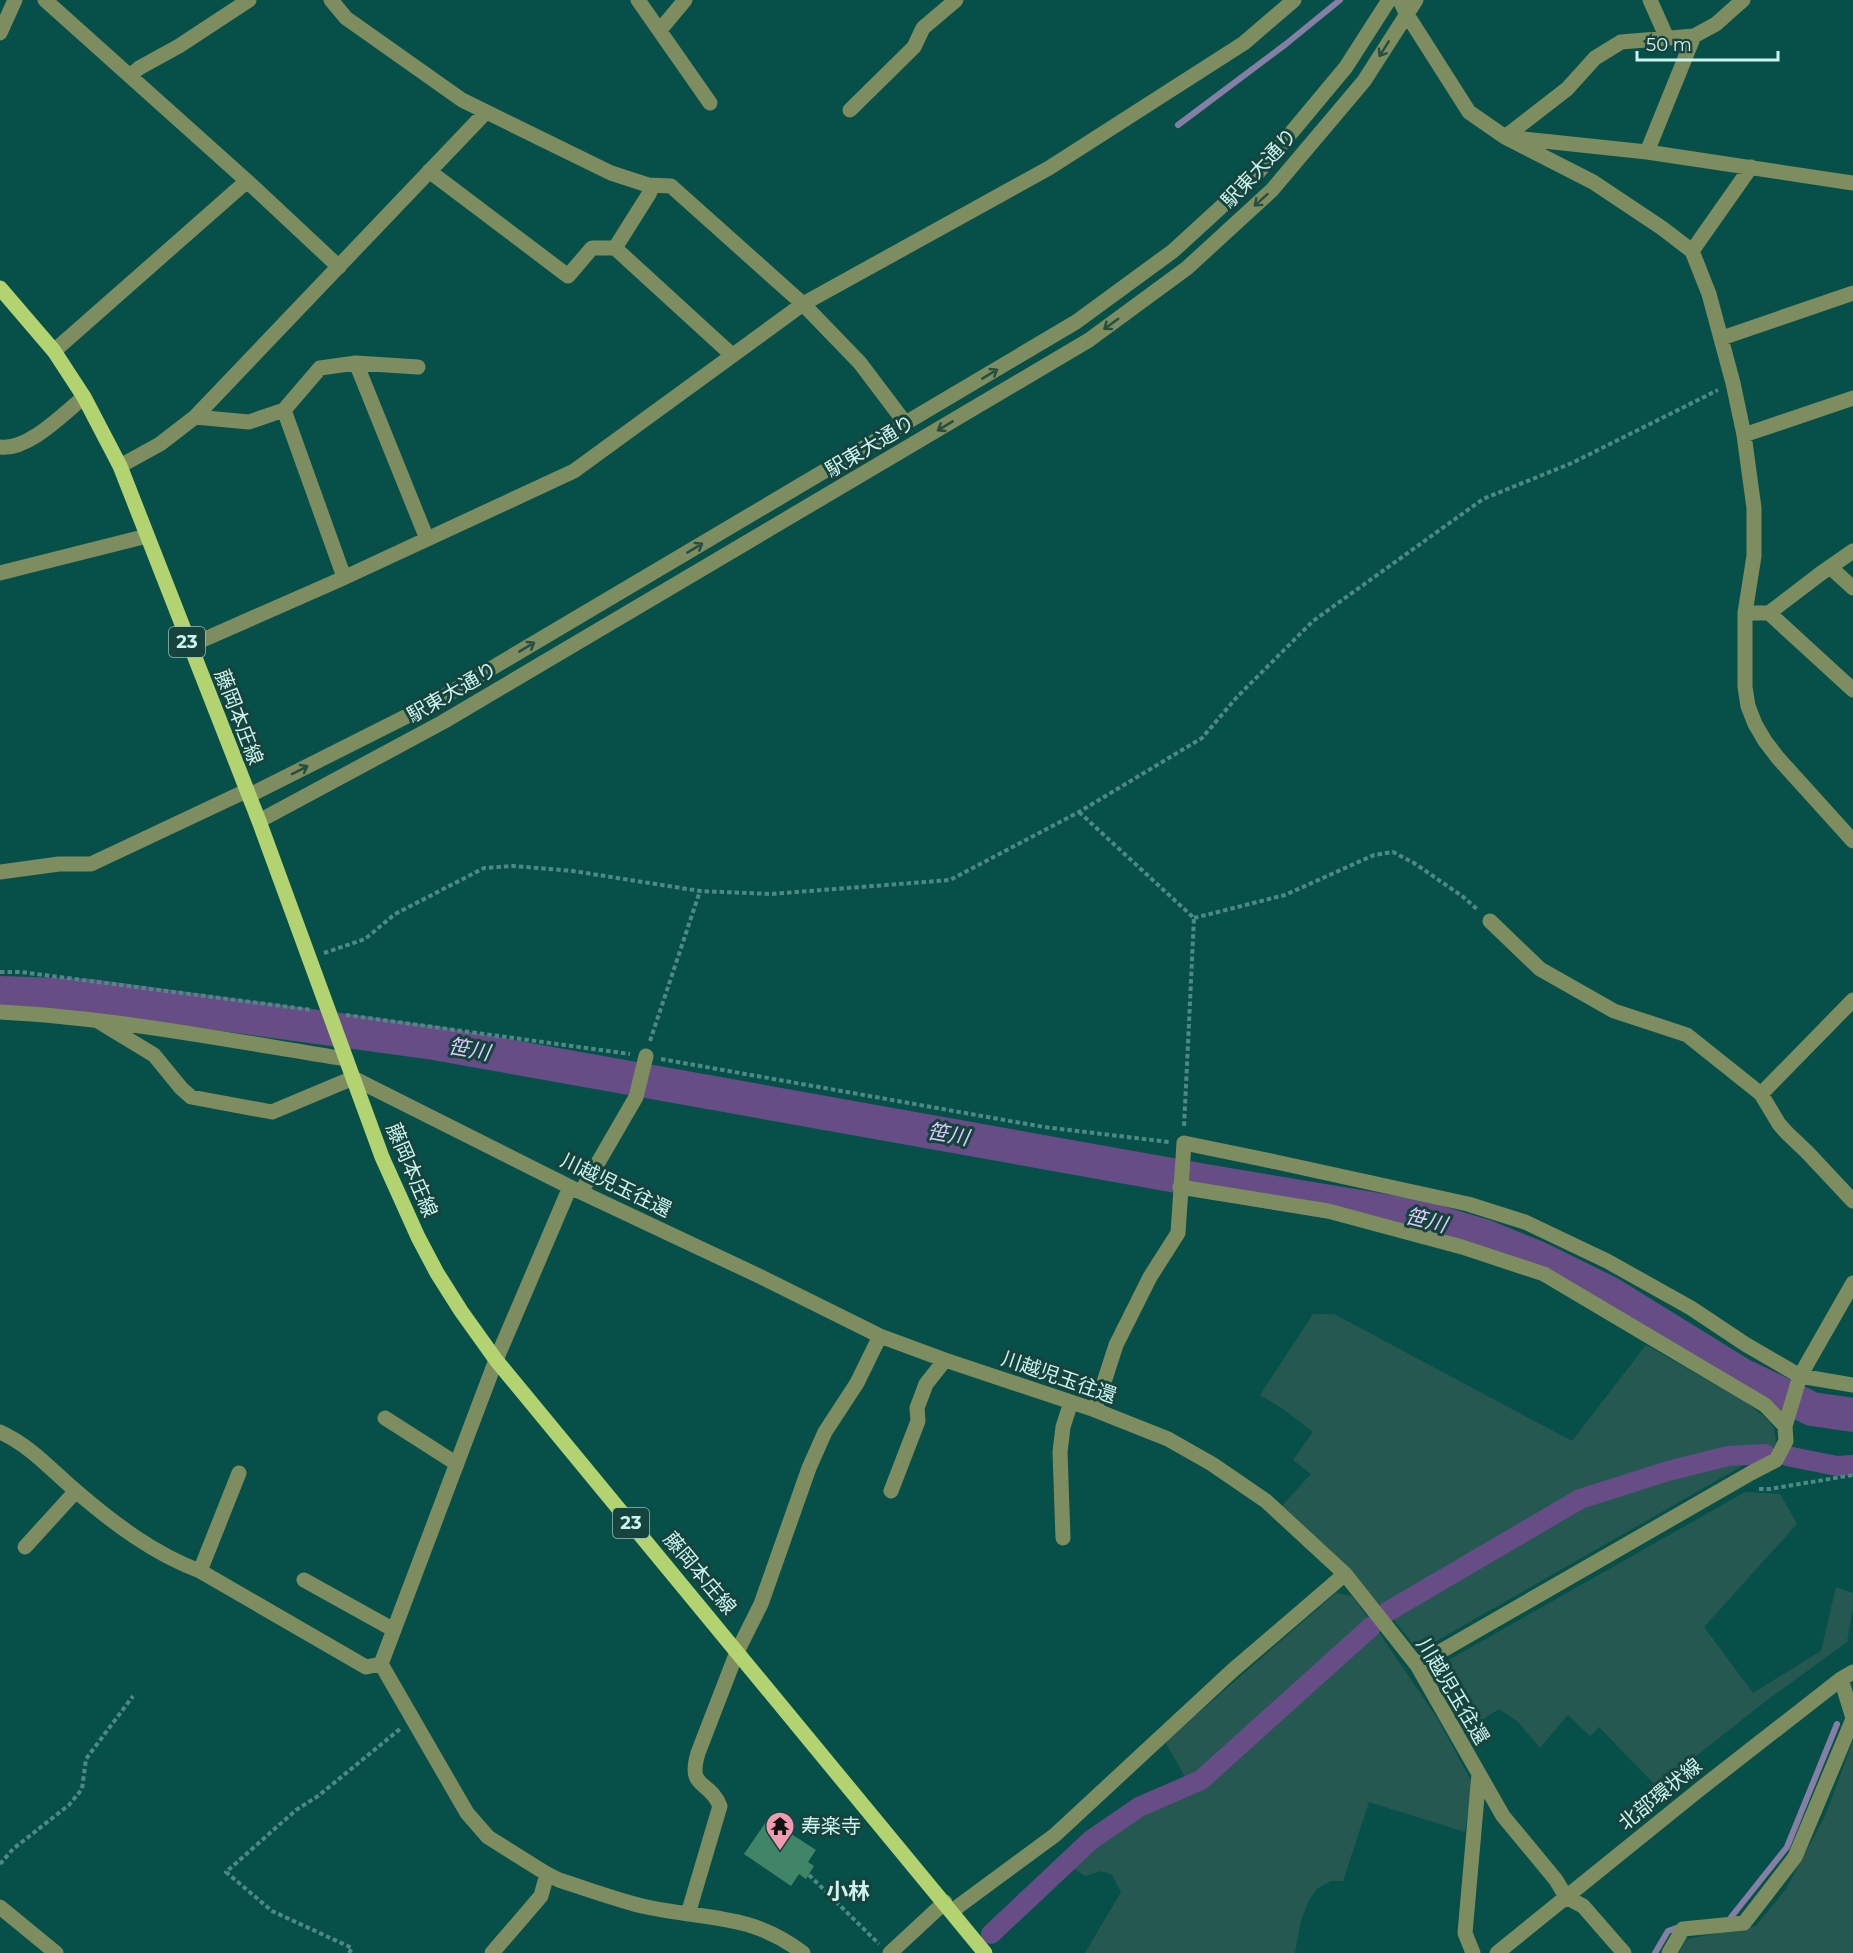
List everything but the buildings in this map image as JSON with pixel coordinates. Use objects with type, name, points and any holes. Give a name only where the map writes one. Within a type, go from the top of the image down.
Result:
[{"type":"main road","name":"藤岡本庄線","points":[[0,288],[54,351],[84,397],[120,466],[259,821],[382,1157],[437,1273],[496,1360],[985,1953]]},
{"type":"street","points":[[0,33],[15,0]]},
{"type":"street","points":[[45,0],[339,267]]},
{"type":"street","points":[[130,76],[139,68],[179,46],[249,0]]},
{"type":"street","points":[[331,0],[346,18],[462,100],[611,173],[652,186],[671,186],[803,304],[860,363],[906,424]]},
{"type":"street","points":[[638,0],[710,103]]},
{"type":"street","points":[[660,30],[685,0]]},
{"type":"street","points":[[850,110],[914,46],[923,28],[956,0]]},
{"type":"street","points":[[189,646],[574,471],[803,304],[1048,168],[1244,43],[1294,0]]},
{"type":"street","name":"駅東大通り","points":[[0,872],[59,864],[91,864],[247,794],[433,703],[1076,322],[1173,251],[1256,175],[1346,67],[1389,0]]},
{"type":"street","name":"駅東大通り","points":[[259,821],[444,722],[1089,340],[1187,268],[1272,190],[1364,81],[1403,7],[1416,0]]},
{"type":"street","points":[[1650,0],[1667,38]]},
{"type":"street","points":[[1505,137],[1567,89],[1595,58],[1621,42],[1694,36],[1716,24],[1743,0]]},
{"type":"street","points":[[1403,7],[1469,112],[1505,137],[1593,182],[1692,251],[1709,294],[1733,383],[1744,435],[1754,508],[1754,556],[1745,613],[1745,687],[1748,706],[1755,724],[1778,758],[1853,841]]},
{"type":"street","points":[[1647,152],[1694,36]]},
{"type":"street","points":[[120,466],[160,444],[195,417],[486,112]]},
{"type":"street","points":[[1505,137],[1647,152],[1853,183]]},
{"type":"street","points":[[1692,251],[1751,167]]},
{"type":"street","points":[[429,171],[568,276],[592,248],[615,248],[732,354]]},
{"type":"street","points":[[54,351],[247,182]]},
{"type":"street","points":[[615,248],[652,186]]},
{"type":"street","points":[[1722,338],[1853,293]]},
{"type":"street","points":[[195,417],[249,422],[284,410],[320,369],[356,363],[418,367]]},
{"type":"street","points":[[356,363],[427,539]]},
{"type":"street","points":[[0,447],[18,445],[35,437],[84,397]]},
{"type":"street","points":[[1744,435],[1853,398]]},
{"type":"street","points":[[284,410],[344,577]]},
{"type":"street","points":[[0,573],[147,536]]},
{"type":"street","points":[[1745,613],[1769,613],[1853,551]]},
{"type":"street","points":[[1830,567],[1853,588]]},
{"type":"street","points":[[1769,613],[1853,690]]},
{"type":"street","points":[[1490,921],[1540,969],[1614,1011],[1687,1035],[1761,1094],[1779,1124],[1853,1201]]},
{"type":"street","points":[[1761,1094],[1853,1000]]},
{"type":"street","points":[[0,1012],[47,1014],[345,1056]]},
{"type":"street","points":[[98,1021],[154,1055],[191,1097],[272,1112],[353,1078]]},
{"type":"street","points":[[381,1664],[496,1360],[576,1189],[636,1097],[646,1056]]},
{"type":"street","name":"川越児玉往還","points":[[353,1078],[880,1336],[1095,1410],[1168,1439],[1212,1464],[1266,1501],[1345,1574],[1417,1665],[1479,1774],[1466,1933],[1473,1953]]},
{"type":"street","points":[[1095,1410],[1116,1345],[1150,1277],[1178,1233],[1184,1147],[1276,1162],[1468,1204],[1526,1222],[1639,1278],[1800,1376],[1853,1385]]},
{"type":"street","points":[[1180,1187],[1328,1210],[1462,1247],[1544,1274],[1787,1420]]},
{"type":"street","points":[[1417,1665],[1776,1460],[1786,1441],[1787,1420],[1800,1376],[1853,1283]]},
{"type":"street","points":[[688,1914],[720,1806],[716,1797],[696,1778],[694,1767],[737,1652],[761,1604],[809,1468],[825,1432],[857,1383],[880,1336]]},
{"type":"street","points":[[891,1491],[918,1421],[917,1408],[926,1384],[945,1360]]},
{"type":"street","points":[[1063,1538],[1060,1452],[1071,1402]]},
{"type":"street","points":[[385,1418],[457,1464]]},
{"type":"street","points":[[0,1432],[41,1458],[76,1491],[135,1537],[180,1563],[200,1571],[366,1667],[381,1664]]},
{"type":"street","points":[[200,1571],[239,1473]]},
{"type":"street","points":[[25,1547],[76,1491]]},
{"type":"street","points":[[885,1949],[1055,1835],[1233,1670],[1345,1574]]},
{"type":"street","points":[[304,1580],[394,1630]]},
{"type":"street","points":[[381,1664],[467,1813],[488,1837],[559,1880],[642,1906],[714,1916],[754,1925],[774,1933],[803,1953]]},
{"type":"street","points":[[1669,1953],[1683,1929],[1744,1923],[1795,1857],[1853,1718],[1847,1676]]},
{"type":"street","name":"北部環状線","points":[[1497,1953],[1700,1789],[1847,1676]]},
{"type":"street","points":[[1479,1774],[1503,1816],[1556,1880],[1566,1897],[1583,1906],[1624,1953]]},
{"type":"street","points":[[492,1953],[541,1896],[547,1874]]},
{"type":"street","points":[[0,1906],[56,1953]]},
{"type":"path","points":[[309,958],[364,939],[395,914],[484,868],[513,867],[573,871],[700,891],[771,894],[950,880],[1079,812],[1202,738],[1237,697],[1313,621],[1482,499],[1572,464],[1733,383]]},
{"type":"path","points":[[1079,812],[1194,918]]},
{"type":"path","points":[[1194,918],[1285,895],[1374,855],[1392,852],[1414,863],[1462,896],[1490,921]]},
{"type":"path","points":[[646,1056],[700,891]]},
{"type":"path","points":[[0,972],[21,972],[331,1016],[646,1056],[1044,1127],[1184,1147],[1185,1080],[1194,918]]},
{"type":"path","points":[[1741,1478],[1752,1488],[1770,1489],[1853,1475]]},
{"type":"path","points":[[0,1864],[13,1849],[69,1805],[82,1789],[86,1760],[133,1696]]},
{"type":"path","points":[[348,1953],[352,1948],[272,1911],[226,1872],[296,1810],[318,1796],[412,1719]]},
{"type":"path","points":[[809,1875],[885,1949]]},
{"type":"shaded area","points":[[1313,1314],[1334,1314],[1572,1441],[1646,1345],[1747,1403],[1768,1420],[1774,1429],[1776,1443],[1771,1452],[1733,1453],[1676,1466],[1581,1496],[1385,1612],[1280,1508],[1311,1474],[1293,1460],[1313,1432],[1260,1395]]},
{"type":"shaded area","points":[[1746,1459],[1749,1462],[1426,1647],[1412,1643],[1391,1616],[1584,1502],[1639,1484],[1728,1461]]},
{"type":"shaded area","points":[[1745,1492],[1780,1494],[1797,1524],[1704,1627],[1753,1693],[1821,1651],[1836,1587],[1853,1593],[1853,1608],[1847,1642],[1762,1704],[1657,1787],[1599,1727],[1590,1736],[1568,1715],[1540,1748],[1517,1721],[1499,1709],[1463,1732],[1448,1707],[1452,1703],[1434,1673],[1438,1666]]},
{"type":"shaded area","points":[[1336,1593],[1352,1596],[1372,1623],[1198,1778],[1187,1780],[1165,1742]]},
{"type":"shaded area","points":[[1378,1631],[1437,1718],[1473,1784],[1465,1832],[1369,1802],[1343,1881],[1331,1881],[1318,1888],[1309,1900],[1301,1920],[1295,1953],[1085,1953],[1121,1892],[1112,1875],[1101,1871],[1085,1876],[1069,1866],[1091,1844],[1139,1811],[1207,1781]]},
{"type":"shaded area","points":[[1853,1741],[1853,1953],[1678,1953],[1687,1939],[1756,1926],[1786,1889],[1825,1816]]},
{"type":"waterway","points":[[1178,125],[1286,44],[1340,0]]},
{"type":"waterway","name":"笹川","points":[[0,993],[92,996],[434,1043],[1205,1181],[1420,1217],[1484,1236],[1538,1258],[1609,1293],[1740,1374],[1812,1409],[1853,1415]]},
{"type":"waterway","points":[[1387,1612],[1580,1499],[1668,1471],[1728,1456],[1765,1454]]},
{"type":"waterway","points":[[1787,1456],[1837,1466],[1853,1465]]},
{"type":"waterway","points":[[991,1934],[1091,1840],[1139,1807],[1201,1780],[1372,1626]]},
{"type":"waterway","points":[[1728,1921],[1787,1847],[1837,1724]]},
{"type":"waterway","points":[[1655,1953],[1668,1931],[1682,1926]]},
{"type":"place","name":"寿楽寺","points":[[780,1852]]},
{"type":"district","name":"小林","points":[[848,1891]]}]
